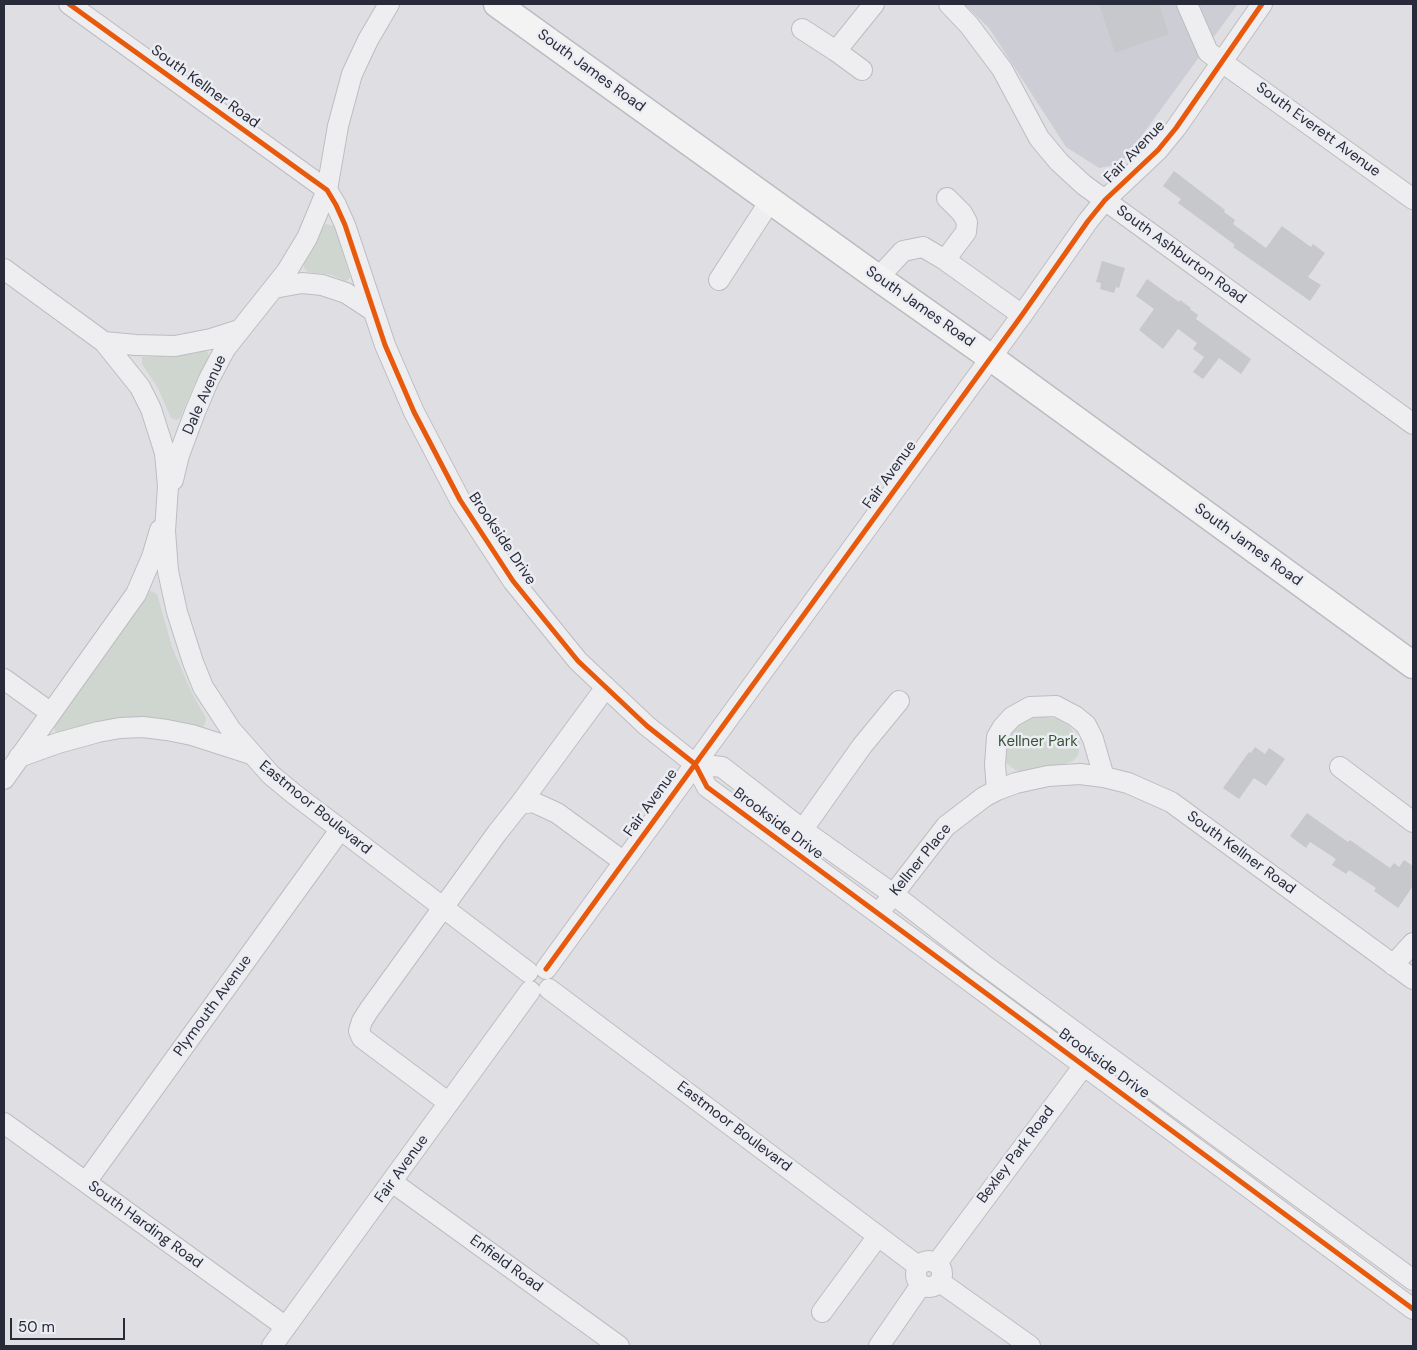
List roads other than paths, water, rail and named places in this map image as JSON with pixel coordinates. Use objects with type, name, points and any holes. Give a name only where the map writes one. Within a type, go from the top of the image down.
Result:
[{"type":"main road","name":"South James Road","points":[[498,4],[990,357],[1413,665]]},
{"type":"street","name":"South Kellner Road","points":[[69,4],[327,190]]},
{"type":"street","name":"Dale Avenue","points":[[4,779],[136,594],[152,557],[179,455],[209,379],[225,349],[260,307],[307,238],[327,190],[338,126],[352,74],[368,40],[389,4]]},
{"type":"street","points":[[836,51],[874,4]]},
{"type":"street","name":"South Ashburton Road","points":[[949,4],[969,25],[1002,70],[1039,138],[1059,162],[1084,185],[1413,424]]},
{"type":"street","name":"South Everett Avenue","points":[[1187,4],[1208,52],[1413,199]]},
{"type":"street","name":"Fair Avenue","points":[[272,1346],[1105,200],[1158,150],[1176,128],[1262,4]]},
{"type":"street","points":[[802,29],[862,70]]},
{"type":"street","name":"Brookside Drive","points":[[327,190],[336,205],[344,225],[385,345],[414,412],[460,500],[513,582],[578,661],[647,726],[695,764],[707,787],[1270,1203],[1412,1305]]},
{"type":"street","points":[[945,260],[966,232],[967,222],[962,213],[947,198]]},
{"type":"street","points":[[718,280],[770,201]]},
{"type":"street","points":[[878,278],[903,251],[923,247],[945,260],[1022,315]]},
{"type":"street","name":"Eastmoor Boulevard","points":[[4,269],[104,342],[140,388],[151,410],[165,452],[168,486],[165,531],[168,572],[177,612],[192,662],[203,687],[218,712],[251,754],[271,775],[340,830],[878,1236],[1030,1346]]},
{"type":"street","points":[[274,288],[302,283],[322,285],[346,293],[372,310]]},
{"type":"street","points":[[104,342],[174,346],[211,339],[239,330]]},
{"type":"street","points":[[4,679],[50,712]]},
{"type":"street","points":[[449,1103],[362,1038],[359,1031],[362,1021],[497,833],[606,687]]},
{"type":"street","points":[[789,849],[862,746],[899,701]]},
{"type":"street","points":[[997,790],[995,765],[997,737],[1012,717],[1030,707],[1056,706],[1075,716],[1086,726],[1093,739],[1104,777]]},
{"type":"street","points":[[19,757],[58,743],[98,732],[120,728],[143,727],[192,735],[251,754]]},
{"type":"street","name":"Brookside Drive","points":[[695,764],[722,767],[803,830],[893,894],[983,964],[1413,1280]]},
{"type":"street","points":[[1340,767],[1413,822]]},
{"type":"street","name":"South Kellner Road","points":[[1048,776],[1080,774],[1104,777],[1128,783],[1170,802],[1413,979]]},
{"type":"street","name":"Kellner Place","points":[[878,914],[946,826],[997,790],[1016,783],[1048,776]]},
{"type":"street","points":[[520,804],[533,802],[557,813],[624,862]]},
{"type":"street","name":"Plymouth Avenue","points":[[86,1182],[340,830]]},
{"type":"street","points":[[1393,964],[1413,943]]},
{"type":"street","points":[[970,981],[983,964]]},
{"type":"street","name":"Bexley Park Road","points":[[879,1346],[929,1274],[1097,1048]]},
{"type":"street","name":"South Harding Road","points":[[4,1122],[286,1327]]},
{"type":"street","name":"Enfield Road","points":[[392,1182],[619,1346]]},
{"type":"street","points":[[1270,1203],[1284,1186]]},
{"type":"street","points":[[822,1312],[878,1236]]},
{"type":"park label","name":"Kellner Park","points":[[1038,742]]}]
